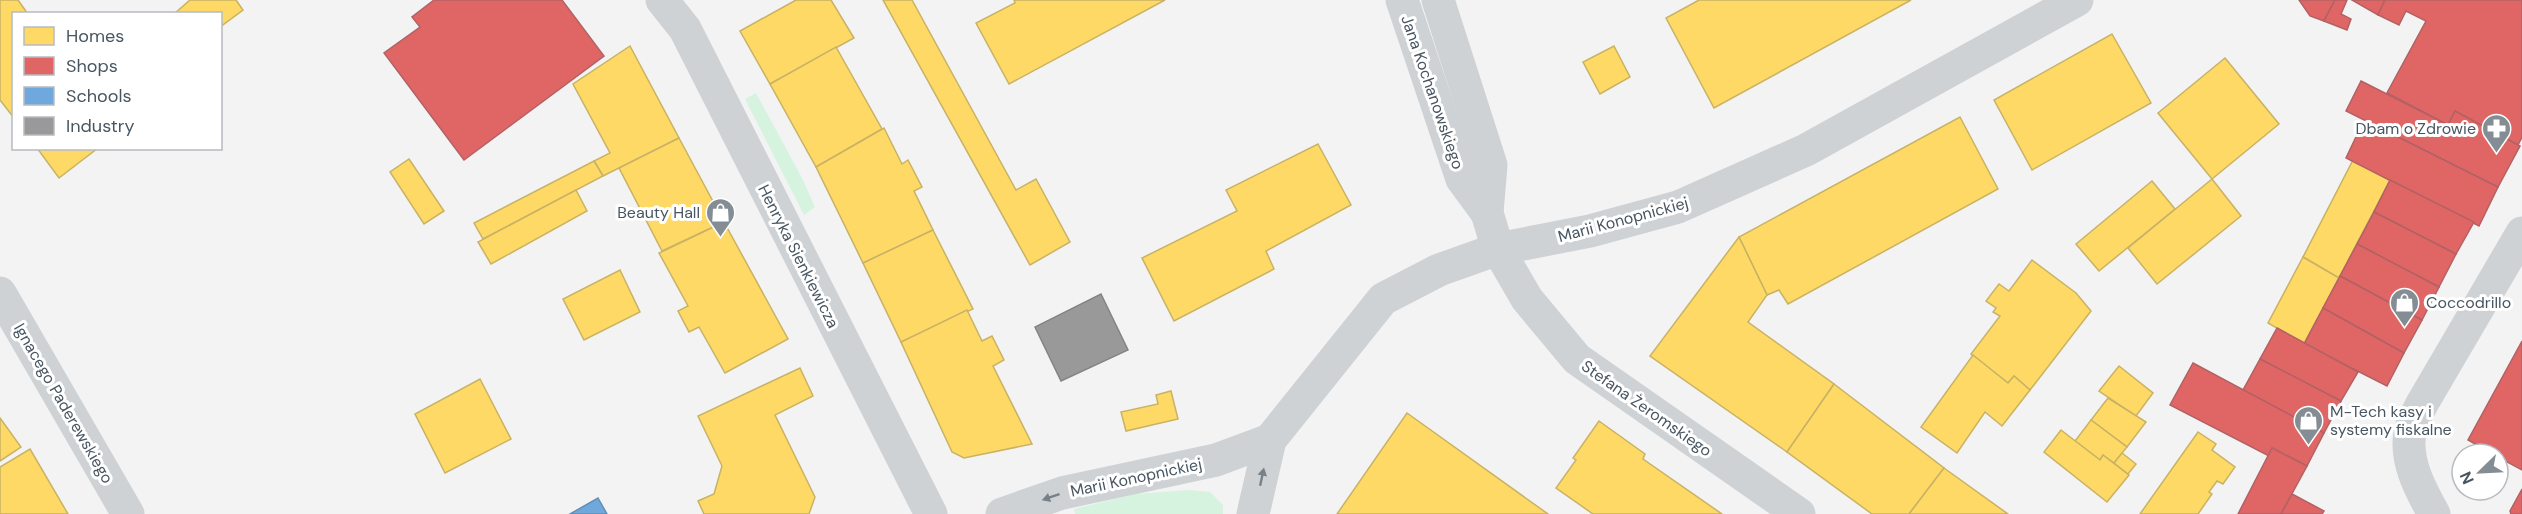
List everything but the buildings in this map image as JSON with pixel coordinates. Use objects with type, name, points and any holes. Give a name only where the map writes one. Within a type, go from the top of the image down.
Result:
[{"type":"street","name":"Henryka Sienkiewicza","points":[[662,0],[685,29],[931,514]]},
{"type":"street","name":"Jana Kochanowskiego","points":[[1402,0],[1462,179],[1486,213],[1498,249]]},
{"type":"street","name":"Jana Kochanowskiego","points":[[1438,0],[1491,165],[1486,213]]},
{"type":"street","name":"Marii Konopnickiej","points":[[1253,514],[1270,440],[1383,299],[1439,270],[1498,249],[1590,231],[1678,207],[1806,150],[2077,0]]},
{"type":"street","points":[[2434,514],[2418,486],[2410,455],[2410,429],[2423,402],[2522,233]]},
{"type":"street","name":"Stefana Żeromskiego","points":[[1498,249],[1527,299],[1576,359],[1799,514]]},
{"type":"street","name":"Ignacego Paderewskiego","points":[[0,293],[128,514]]},
{"type":"street","name":"Marii Konopnickiej","points":[[1002,514],[1062,493],[1216,460],[1270,440]]},
{"type":"green space","points":[[756,93],[815,207],[804,215],[745,99]]},
{"type":"green space","points":[[1188,490],[1210,492],[1223,505],[1223,514],[1075,514],[1074,509],[1136,494]]},
{"type":"place","name":"Dbam o Zdrowie","points":[[2497,154]]},
{"type":"place","name":"Beauty Hall","points":[[721,238]]},
{"type":"place","name":"Coccodrillo","points":[[2405,328]]},
{"type":"place","name":"M-Tech kasy i systemy fiskalne","points":[[2309,446]]}]
